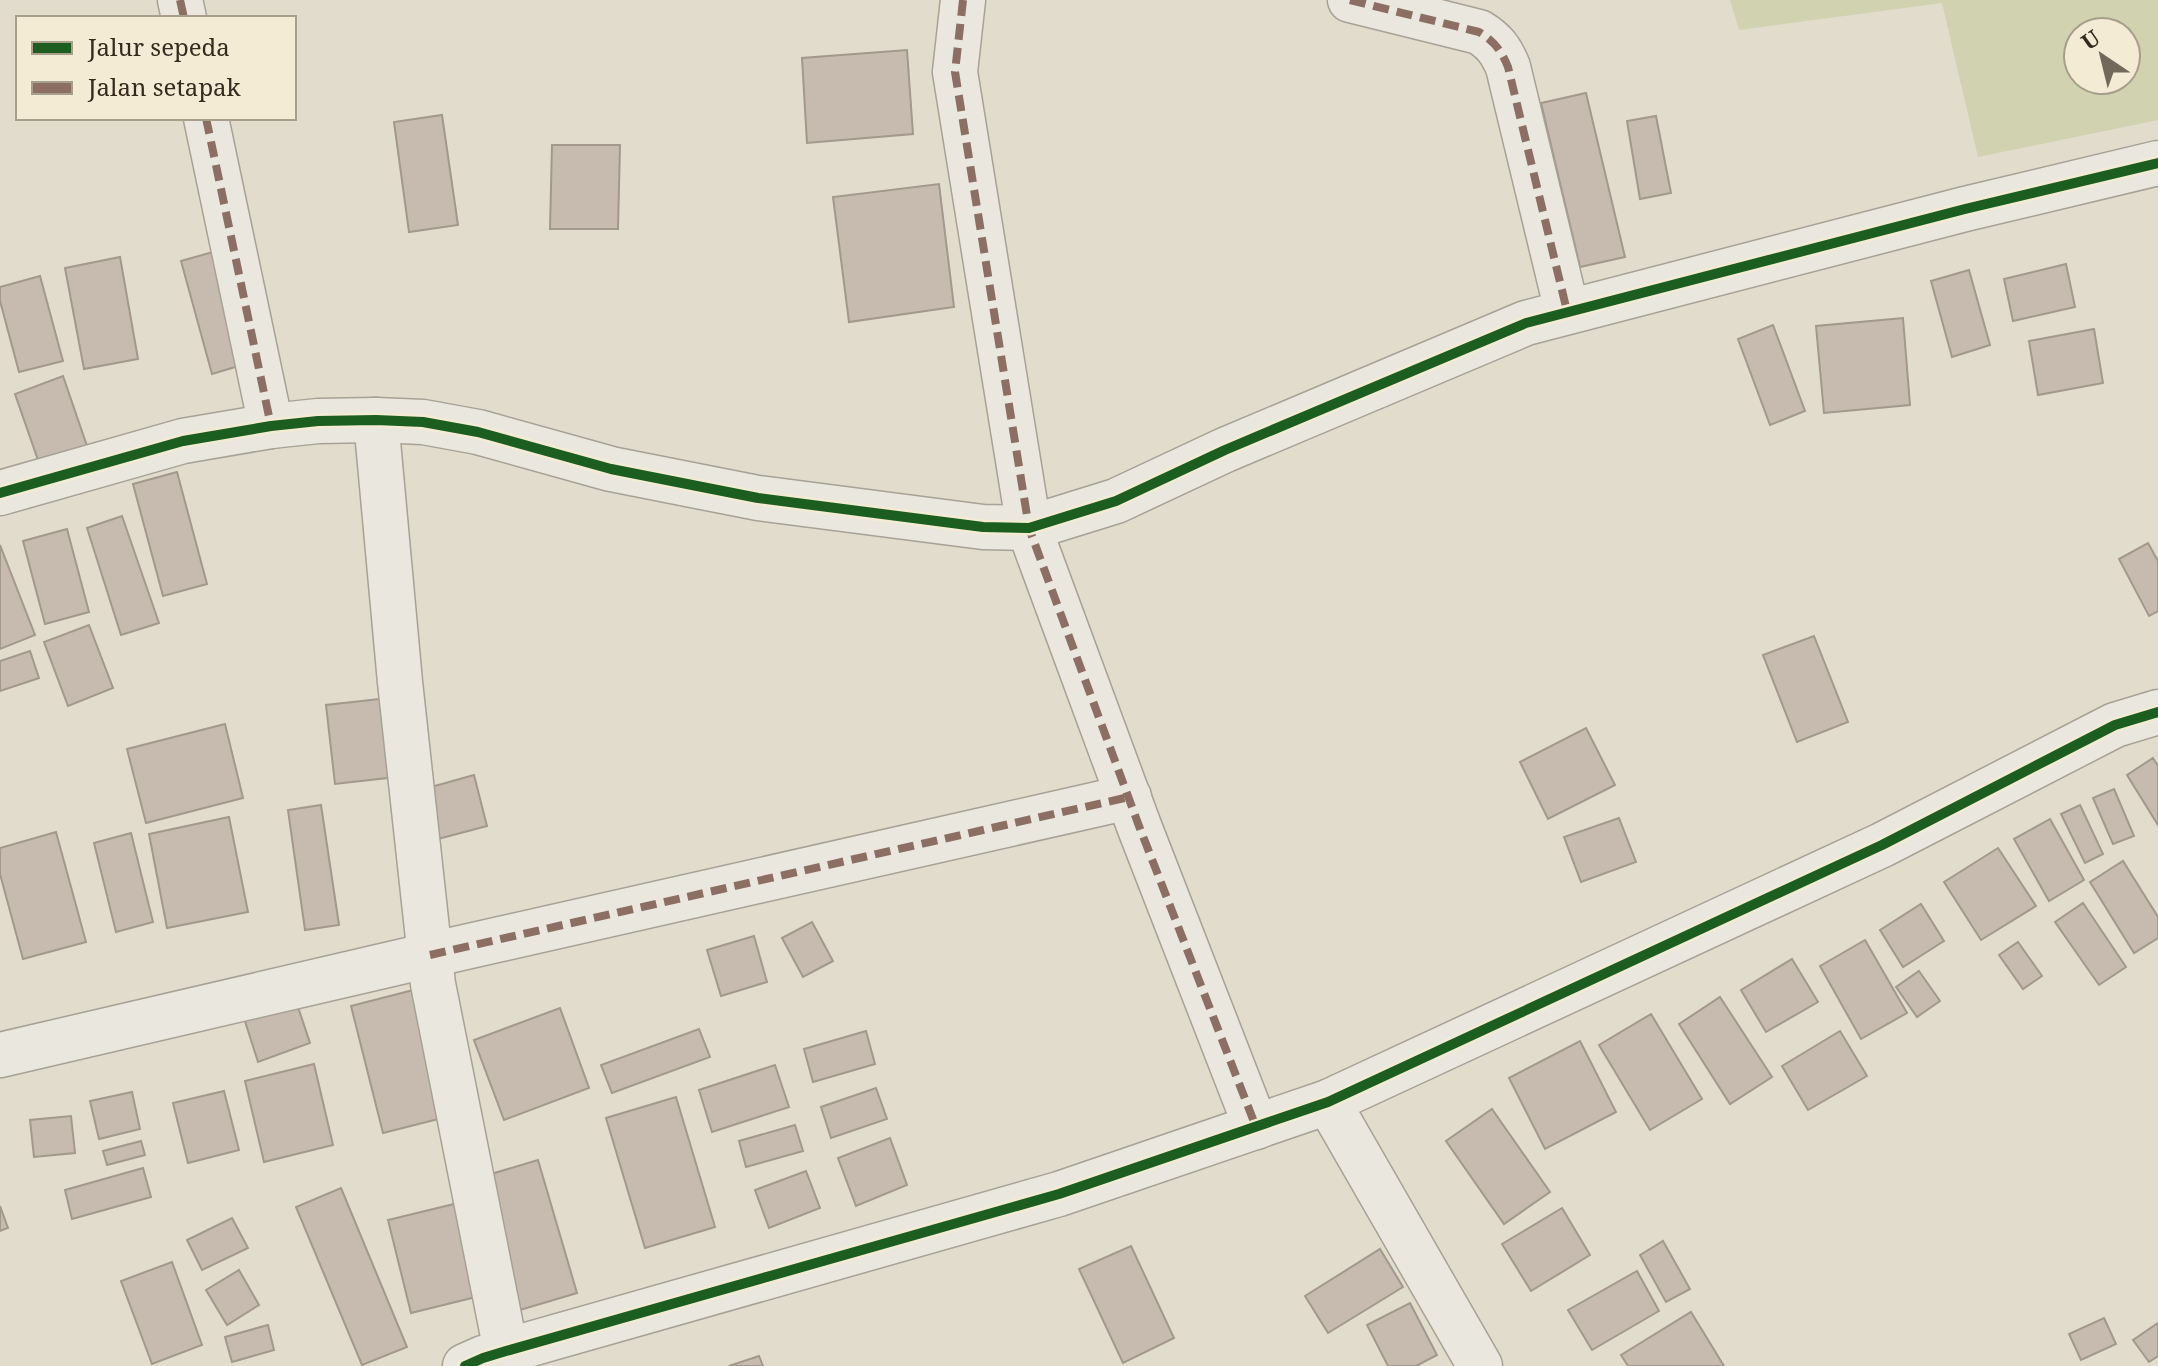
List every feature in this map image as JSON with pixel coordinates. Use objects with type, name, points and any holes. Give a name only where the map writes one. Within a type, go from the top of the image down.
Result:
[{"type":"street","points":[[963,0],[955,72],[1029,528],[1256,1127]]},
{"type":"street","points":[[1350,0],[1479,32],[1501,50],[1508,67],[1567,311]]},
{"type":"street","points":[[206,120],[271,426]]},
{"type":"street","points":[[0,493],[183,441],[271,426],[376,420],[423,422],[478,432],[611,469],[758,498],[983,527],[1029,528],[1116,501],[1225,450],[1526,323],[1965,209],[2158,163]]},
{"type":"street","points":[[376,420],[400,682],[433,984],[506,1351]]},
{"type":"street","points":[[465,1366],[506,1351],[1059,1194],[1328,1102],[1882,845],[2115,725],[2158,712]]},
{"type":"street","points":[[0,1055],[1129,797]]},
{"type":"street","points":[[1328,1102],[1480,1366]]},
{"type":"green space","points":[[1730,0],[2158,0],[2158,120],[1978,157],[1942,3],[1739,30]]},
{"type":"building","points":[[907,50],[913,134],[807,143],[802,58]]},
{"type":"building","points":[[1586,93],[1625,257],[1580,267],[1541,103]]},
{"type":"building","points":[[442,115],[458,225],[409,232],[394,122]]},
{"type":"building","points":[[1656,116],[1671,193],[1640,199],[1627,121]]},
{"type":"building","points":[[552,145],[620,145],[618,229],[550,229]]},
{"type":"building","points":[[939,184],[954,307],[849,322],[833,197]]},
{"type":"building","points":[[220,250],[252,362],[212,374],[181,261]]},
{"type":"building","points":[[120,257],[138,359],[84,369],[65,268]]},
{"type":"building","points":[[2066,264],[2075,307],[2013,321],[2004,279]]},
{"type":"building","points":[[1969,270],[1990,345],[1952,357],[1931,281]]},
{"type":"building","points":[[40,276],[63,361],[19,372],[0,301],[0,287]]},
{"type":"building","points":[[1903,318],[1910,405],[1824,413],[1816,326]]},
{"type":"building","points":[[1773,325],[1805,411],[1770,425],[1738,339]]},
{"type":"building","points":[[2094,329],[2103,383],[2038,395],[2029,341]]},
{"type":"building","points":[[63,376],[87,446],[39,463],[15,394]]},
{"type":"building","points":[[177,472],[207,584],[163,596],[133,484]]},
{"type":"building","points":[[122,516],[159,623],[121,635],[87,528]]},
{"type":"building","points":[[67,529],[89,612],[45,624],[23,541]]},
{"type":"building","points":[[2148,543],[2158,561],[2158,611],[2149,616],[2119,559]]},
{"type":"building","points":[[0,545],[35,635],[0,649]]},
{"type":"building","points":[[89,625],[113,688],[68,706],[44,642]]},
{"type":"building","points":[[1814,636],[1848,722],[1797,742],[1763,655]]},
{"type":"building","points":[[30,651],[39,678],[0,691],[0,661]]},
{"type":"building","points":[[388,698],[396,777],[335,784],[326,705]]},
{"type":"building","points":[[225,724],[243,798],[146,823],[127,749]]},
{"type":"building","points":[[1586,728],[1615,785],[1548,819],[1520,762]]},
{"type":"building","points":[[2153,758],[2158,766],[2158,825],[2127,775]]},
{"type":"building","points":[[474,775],[487,826],[438,839],[424,789]]},
{"type":"building","points":[[2114,789],[2134,836],[2113,844],[2093,798]]},
{"type":"building","points":[[321,805],[339,925],[305,930],[288,810]]},
{"type":"building","points":[[2080,805],[2103,854],[2085,863],[2061,814]]},
{"type":"building","points":[[229,817],[248,912],[167,928],[149,834]]},
{"type":"building","points":[[1619,818],[1636,862],[1581,882],[1564,837]]},
{"type":"building","points":[[2050,819],[2084,880],[2049,901],[2014,839]]},
{"type":"building","points":[[56,832],[86,942],[23,959],[0,874],[0,848]]},
{"type":"building","points":[[131,833],[153,922],[116,932],[94,843]]},
{"type":"building","points":[[1998,848],[2036,906],[1981,940],[1944,882]]},
{"type":"building","points":[[2123,861],[2158,917],[2158,938],[2134,953],[2090,882]]},
{"type":"building","points":[[2083,903],[2126,967],[2099,985],[2055,922]]},
{"type":"building","points":[[1921,904],[1944,941],[1903,967],[1880,930]]},
{"type":"building","points":[[812,922],[833,961],[803,977],[782,938]]},
{"type":"building","points":[[754,936],[767,982],[721,996],[707,950]]},
{"type":"building","points":[[1865,940],[1907,1013],[1861,1039],[1820,966]]},
{"type":"building","points":[[2018,942],[2042,976],[2023,989],[1999,955]]},
{"type":"building","points":[[1792,959],[1818,1002],[1766,1032],[1741,990]]},
{"type":"building","points":[[1919,971],[1940,1001],[1917,1017],[1896,987]]},
{"type":"building","points":[[425,987],[458,1114],[383,1133],[351,1006]]},
{"type":"building","points":[[1720,997],[1772,1077],[1730,1104],[1679,1024]]},
{"type":"building","points":[[295,998],[310,1043],[258,1062],[243,1015]]},
{"type":"building","points":[[560,1008],[589,1088],[504,1120],[474,1040]]},
{"type":"building","points":[[1651,1014],[1702,1099],[1650,1130],[1599,1045]]},
{"type":"building","points":[[699,1029],[710,1057],[612,1093],[601,1065]]},
{"type":"building","points":[[866,1031],[875,1064],[813,1082],[804,1049]]},
{"type":"building","points":[[1840,1031],[1867,1076],[1808,1110],[1782,1066]]},
{"type":"building","points":[[1580,1041],[1616,1112],[1545,1149],[1509,1078]]},
{"type":"building","points":[[314,1064],[333,1145],[264,1162],[245,1081]]},
{"type":"building","points":[[775,1065],[789,1107],[712,1132],[699,1090]]},
{"type":"building","points":[[876,1088],[887,1119],[831,1138],[821,1107]]},
{"type":"building","points":[[224,1091],[239,1150],[188,1163],[173,1103]]},
{"type":"building","points":[[132,1092],[140,1129],[99,1139],[90,1101]]},
{"type":"building","points":[[676,1097],[715,1227],[645,1248],[606,1118]]},
{"type":"building","points":[[1492,1109],[1550,1192],[1504,1224],[1446,1141]]},
{"type":"building","points":[[71,1116],[75,1153],[34,1157],[30,1120]]},
{"type":"building","points":[[795,1125],[803,1151],[746,1167],[739,1141]]},
{"type":"building","points":[[890,1138],[907,1185],[856,1206],[838,1158]]},
{"type":"building","points":[[141,1141],[145,1155],[107,1165],[103,1151]]},
{"type":"building","points":[[538,1160],[577,1293],[520,1310],[481,1177]]},
{"type":"building","points":[[143,1168],[151,1197],[72,1219],[65,1190]]},
{"type":"building","points":[[806,1171],[820,1208],[769,1228],[755,1190]]},
{"type":"building","points":[[341,1188],[407,1347],[362,1365],[296,1207]]},
{"type":"building","points":[[454,1204],[476,1297],[411,1313],[388,1220]]},
{"type":"building","points":[[0,1206],[8,1228],[0,1231]]},
{"type":"building","points":[[1562,1208],[1590,1255],[1531,1291],[1502,1244]]},
{"type":"building","points":[[232,1218],[248,1248],[202,1270],[187,1240]]},
{"type":"building","points":[[1663,1241],[1690,1289],[1666,1302],[1640,1255]]},
{"type":"building","points":[[1131,1246],[1174,1338],[1123,1363],[1079,1269]]},
{"type":"building","points":[[1380,1249],[1403,1287],[1328,1333],[1305,1296]]},
{"type":"building","points":[[172,1262],[202,1345],[152,1364],[121,1281]]},
{"type":"building","points":[[239,1270],[259,1305],[227,1325],[206,1290]]},
{"type":"building","points":[[1637,1271],[1659,1311],[1592,1350],[1568,1310]]},
{"type":"building","points":[[1410,1303],[1437,1355],[1416,1366],[1388,1366],[1367,1325]]},
{"type":"building","points":[[1691,1312],[1724,1366],[1628,1366],[1621,1355]]},
{"type":"building","points":[[2104,1318],[2116,1344],[2081,1360],[2069,1334]]},
{"type":"building","points":[[2158,1323],[2158,1356],[2149,1362],[2133,1340]]},
{"type":"building","points":[[268,1325],[274,1350],[232,1362],[225,1337]]},
{"type":"building","points":[[759,1356],[763,1366],[729,1366]]},
{"type":"marked path","points":[[180,0],[184,16]]},
{"type":"marked path","points":[[963,0],[955,72],[1029,528],[1139,826],[1256,1127]]},
{"type":"marked path","points":[[1350,0],[1479,32],[1500,51],[1508,67],[1567,311]]},
{"type":"marked path","points":[[206,120],[271,426]]},
{"type":"marked path","points":[[430,955],[1129,797]]},
{"type":"cycle path","points":[[0,493],[183,441],[271,426],[376,420],[423,422],[478,432],[611,469],[758,498],[983,527],[1029,528],[1116,501],[1225,450],[1526,323],[1965,209],[2158,163]]},
{"type":"cycle path","points":[[465,1366],[506,1351],[1059,1194],[1328,1102],[1882,845],[2115,725],[2158,712]]}]
